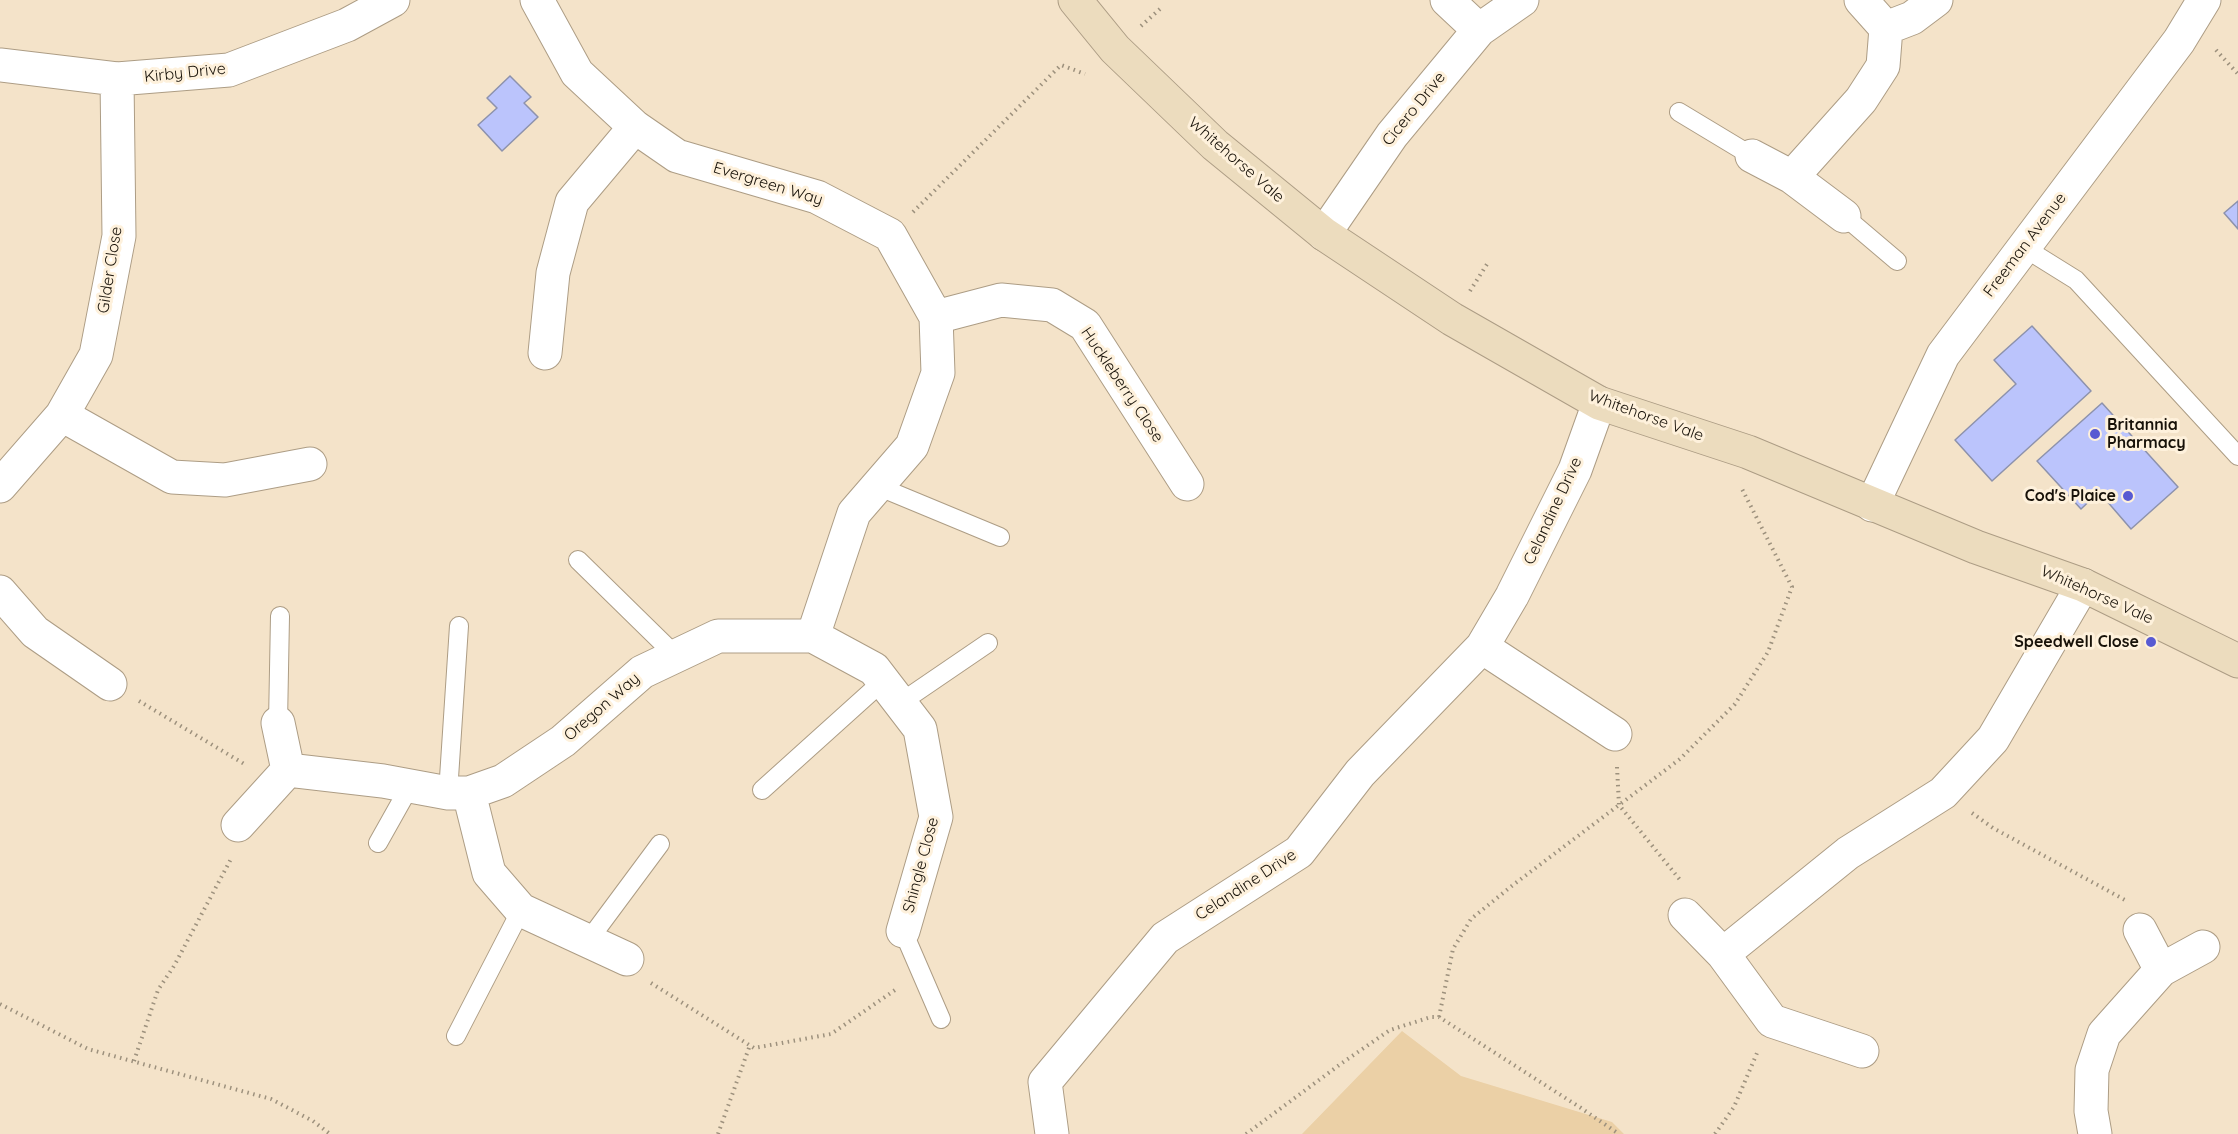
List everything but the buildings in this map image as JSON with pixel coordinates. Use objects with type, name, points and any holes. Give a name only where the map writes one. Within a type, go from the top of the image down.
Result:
[{"type":"street","name":"Kirby Drive","points":[[0,65],[117,79],[229,70],[347,26],[393,0]]},
{"type":"street","name":"Evergreen Way","points":[[537,0],[577,73],[635,127],[677,156],[818,197],[890,235]]},
{"type":"street","name":"Whitehorse Vale","points":[[1076,0],[1115,50],[1215,145],[1324,234],[1452,319],[1599,403],[1748,452],[1976,547],[2083,585],[2238,661]]},
{"type":"street","points":[[1447,0],[1479,30]]},
{"type":"street","name":"Cicero Drive","points":[[1324,234],[1392,135],[1479,30],[1522,0]]},
{"type":"street","points":[[1791,177],[1861,100],[1883,66],[1886,28],[1861,0]]},
{"type":"street","points":[[1886,28],[1912,18],[1936,0]]},
{"type":"street","name":"Freeman Avenue","points":[[1872,505],[1943,355],[2179,41],[2204,0]]},
{"type":"street","name":"Gilder Close","points":[[0,486],[62,415],[96,355],[119,236],[117,79]]},
{"type":"street","points":[[545,353],[554,273],[572,202],[635,127]]},
{"type":"street","points":[[1752,156],[1791,177],[1844,216]]},
{"type":"street","points":[[813,636],[854,513],[912,447],[938,373],[936,317],[890,235]]},
{"type":"street","name":"Huckleberry Close","points":[[936,317],[1001,300],[1052,305],[1085,325],[1187,484]]},
{"type":"street","name":"Celandine Drive","points":[[1052,1134],[1045,1082],[1165,938],[1299,852],[1360,773],[1482,647],[1512,596],[1575,470],[1599,403]]},
{"type":"street","points":[[62,415],[172,477],[225,480],[310,464]]},
{"type":"street","points":[[1723,954],[1848,853],[1943,793],[1993,739],[2083,585]]},
{"type":"street","points":[[0,592],[35,632],[110,684]]},
{"type":"street","name":"Oregon Way","points":[[282,776],[410,786],[459,793],[503,781],[563,741],[642,672],[718,636],[813,636]]},
{"type":"street","name":"Shingle Close","points":[[813,636],[874,669],[920,729],[936,817],[903,931]]},
{"type":"street","points":[[1482,647],[1616,734]]},
{"type":"street","points":[[238,825],[282,776],[278,723]]},
{"type":"street","points":[[459,793],[489,873],[521,910],[627,959]]},
{"type":"street","points":[[1685,915],[1723,954],[1772,1022],[1862,1051]]},
{"type":"street","points":[[2140,930],[2161,970]]},
{"type":"street","points":[[2095,1134],[2091,1111],[2092,1070],[2104,1034],[2161,970],[2203,947]]},
{"type":"lane","points":[[1679,112],[1752,156]]},
{"type":"lane","points":[[1844,216],[1897,261]]},
{"type":"lane","points":[[2023,247],[2076,280],[2238,456]]},
{"type":"lane","points":[[877,486],[1000,537]]},
{"type":"lane","points":[[578,560],[676,656]]},
{"type":"lane","points":[[278,723],[280,616]]},
{"type":"lane","points":[[459,626],[459,793]]},
{"type":"lane","points":[[762,790],[892,692],[988,643]]},
{"type":"lane","points":[[378,843],[410,786]]},
{"type":"lane","points":[[588,941],[660,844]]},
{"type":"lane","points":[[456,1036],[521,910]]},
{"type":"lane","points":[[903,931],[941,1019]]},
{"type":"path","points":[[1137,31],[1161,8]]},
{"type":"path","points":[[2215,49],[2238,74]]},
{"type":"path","points":[[890,235],[1061,65],[1085,74]]},
{"type":"path","points":[[1465,299],[1489,261]]},
{"type":"path","points":[[110,684],[282,776]]},
{"type":"path","points":[[1943,793],[1993,828],[2128,902],[2140,930]]},
{"type":"path","points":[[1619,806],[1694,897],[1685,915]]},
{"type":"path","points":[[134,1061],[158,990],[174,966],[239,845],[238,825]]},
{"type":"path","points":[[627,959],[655,987],[754,1048],[831,1034],[921,972]]},
{"type":"path","points":[[0,1004],[88,1049],[271,1099],[313,1121],[330,1134]]},
{"type":"path","points":[[1246,1134],[1390,1030],[1431,1017],[1439,1017],[1619,1134]]},
{"type":"path","points":[[1715,1134],[1734,1107],[1772,1022]]},
{"type":"path","points":[[718,1134],[750,1045]]},
{"type":"shaded area","points":[[1402,1031],[1461,1076],[1612,1122],[1624,1134],[1302,1134]]},
{"type":"place","name":"Britannia Pharmacy","points":[[2095,434]]},
{"type":"place","name":"Cod's Plaice","points":[[2128,496]]},
{"type":"place","name":"Speedwell Close","points":[[2151,642]]}]
